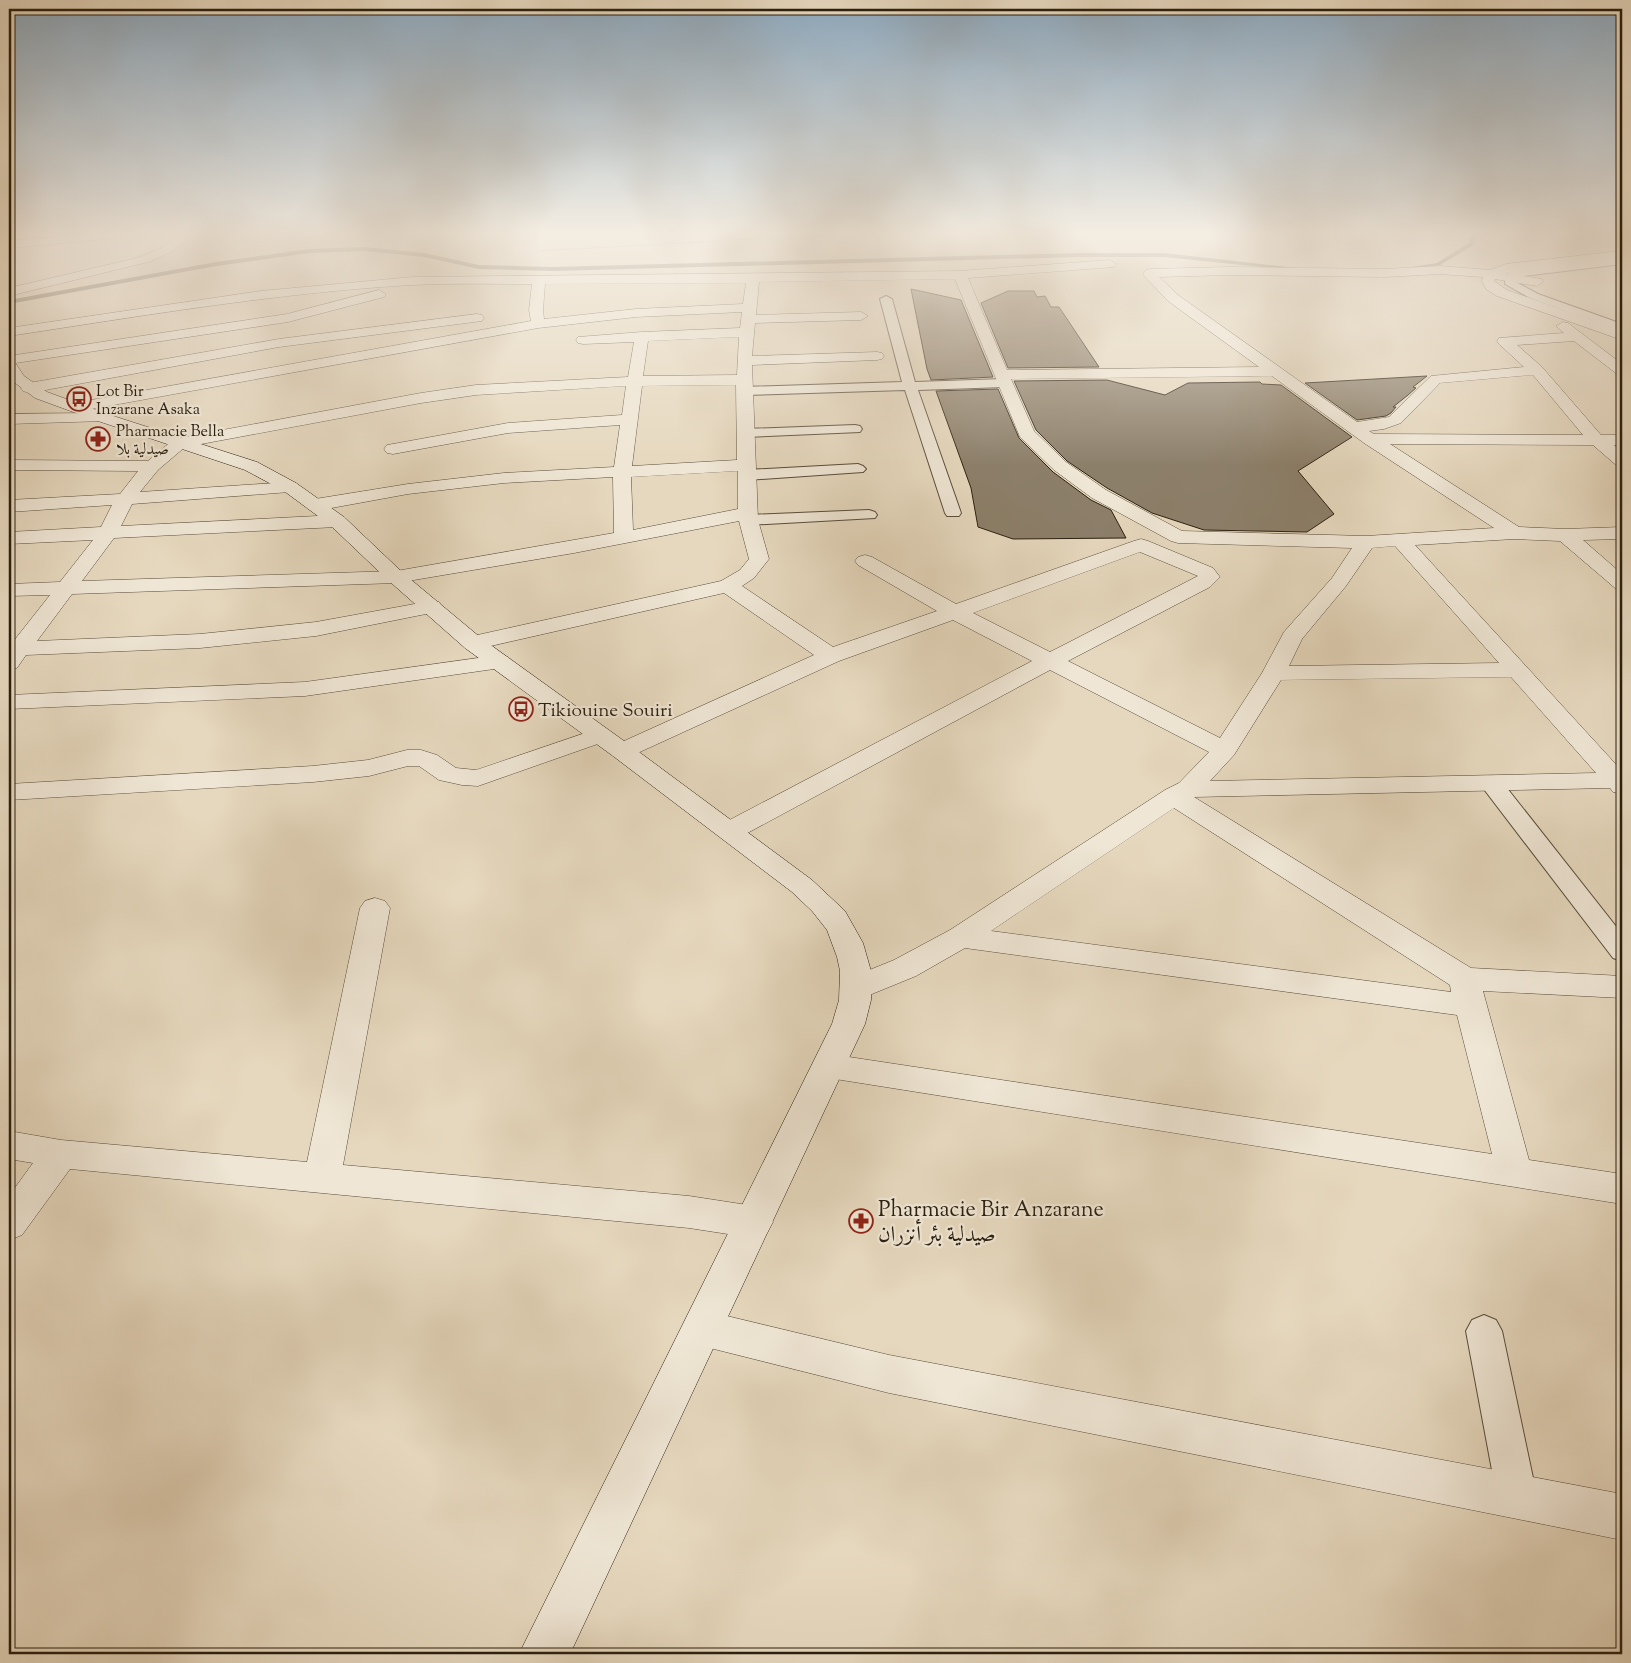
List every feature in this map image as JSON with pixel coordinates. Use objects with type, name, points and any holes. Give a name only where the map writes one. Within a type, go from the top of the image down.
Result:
[{"type":"street","points":[[9,332],[156,311]]},
{"type":"street","points":[[14,371],[288,318],[317,311]]},
{"type":"street","points":[[537,311],[537,317]]},
{"type":"street","points":[[473,643],[728,586],[747,574],[759,560],[748,516],[745,433],[744,386],[750,311]]},
{"type":"street","points":[[975,311],[1026,433],[1060,466],[1099,494],[1178,537]]},
{"type":"street","points":[[1191,311],[1354,428],[1514,533]]},
{"type":"street","points":[[1543,311],[1622,371]]},
{"type":"street","points":[[1548,311],[1622,336]]},
{"type":"street","points":[[1593,311],[1622,321]]},
{"type":"street","points":[[518,312],[537,317]]},
{"type":"street","points":[[75,407],[537,317],[636,313],[749,320],[861,316]]},
{"type":"street","points":[[14,371],[279,343],[491,316]]},
{"type":"street","points":[[583,340],[642,336],[749,320]]},
{"type":"street","points":[[624,536],[622,472],[642,336]]},
{"type":"street","points":[[1578,337],[1504,340],[1537,370],[1596,439],[1622,461]]},
{"type":"street","points":[[746,361],[877,356]]},
{"type":"street","points":[[1354,428],[1384,424],[1394,420],[1436,379],[1537,370]]},
{"type":"street","points":[[14,371],[57,401],[180,444],[251,466],[290,487],[326,513],[396,577],[473,643],[611,743],[802,886],[825,907],[843,931],[853,958],[856,988],[852,1014],[754,1222],[544,1654]]},
{"type":"street","points":[[1003,379],[1276,371]]},
{"type":"street","points":[[14,656],[108,533],[125,500],[152,466],[180,444],[421,398],[476,390],[636,382],[744,386]]},
{"type":"street","points":[[9,419],[104,418]]},
{"type":"street","points":[[393,449],[508,428],[629,420]]},
{"type":"street","points":[[1370,439],[1622,440]]},
{"type":"street","points":[[9,466],[152,466]]},
{"type":"street","points":[[9,538],[108,533],[326,513],[456,483],[622,472],[747,470]]},
{"type":"street","points":[[9,506],[125,500],[290,487]]},
{"type":"street","points":[[9,590],[396,577],[748,516]]},
{"type":"street","points":[[9,792],[313,774],[369,768],[407,758],[428,760],[448,774],[462,778],[478,778],[611,743],[831,656],[953,611],[1141,545],[1178,537],[1366,542],[1514,533],[1565,535],[1622,533]]},
{"type":"street","points":[[1565,535],[1622,584]]},
{"type":"street","points":[[1400,540],[1621,782]]},
{"type":"street","points":[[856,988],[904,968],[961,937],[1181,792],[1225,750],[1274,673],[1292,637],[1339,582],[1366,542]]},
{"type":"street","points":[[730,831],[1050,661],[1204,583],[1210,577],[1206,572],[1141,545]]},
{"type":"street","points":[[865,561],[953,611],[1225,750]]},
{"type":"street","points":[[728,586],[831,656]]},
{"type":"street","points":[[14,656],[316,630],[430,606]]},
{"type":"street","points":[[9,702],[305,689],[500,662]]},
{"type":"street","points":[[1274,673],[1517,670]]},
{"type":"street","points":[[1181,792],[1490,783],[1621,782]]},
{"type":"street","points":[[1181,792],[1467,992],[1514,1171]]},
{"type":"street","points":[[322,1179],[375,908]]},
{"type":"street","points":[[961,937],[1467,992],[1622,987]]},
{"type":"street","points":[[829,1066],[1622,1189]]},
{"type":"street","points":[[9,1145],[61,1154],[689,1212],[754,1222]]},
{"type":"street","points":[[9,1224],[61,1154]]},
{"type":"street","points":[[702,1328],[889,1374],[1622,1517]]},
{"type":"lane","points":[[889,311],[910,386],[953,514]]},
{"type":"lane","points":[[1575,311],[1622,327]]},
{"type":"lane","points":[[1579,311],[1622,327]]},
{"type":"lane","points":[[744,386],[910,386],[1003,379]]},
{"type":"lane","points":[[745,433],[855,429]]},
{"type":"lane","points":[[747,470],[858,469]]},
{"type":"lane","points":[[748,516],[870,515]]},
{"type":"lane","points":[[1490,783],[1622,952]]},
{"type":"lane","points":[[1484,1331],[1517,1497]]},
{"type":"building","points":[[915,311],[965,311],[993,377],[931,380]]},
{"type":"building","points":[[984,311],[1061,311],[1099,367],[1008,368]]},
{"type":"building","points":[[1427,376],[1393,407],[1396,407],[1391,413],[1386,416],[1357,420],[1305,383]]},
{"type":"building","points":[[1107,380],[1165,395],[1188,383],[1260,382],[1262,384],[1281,385],[1352,437],[1298,471],[1334,514],[1307,532],[1204,530],[1152,513],[1107,488],[1067,461],[1036,430],[1014,381]]},
{"type":"building","points":[[998,389],[1019,438],[1053,472],[1091,500],[1111,510],[1126,538],[1013,539],[978,527],[971,488],[936,391]]},
{"type":"place","name":"Lot Bir Inzarane Asaka","points":[[79,399]]},
{"type":"place","name":"Pharmacie Bella صيدلية بلا","points":[[98,439]]},
{"type":"place","name":"Tikiouine Souiri","points":[[521,709]]},
{"type":"place","name":"Pharmacie Bir Anzarane صيدلية بئر أنزران","points":[[861,1221]]}]
